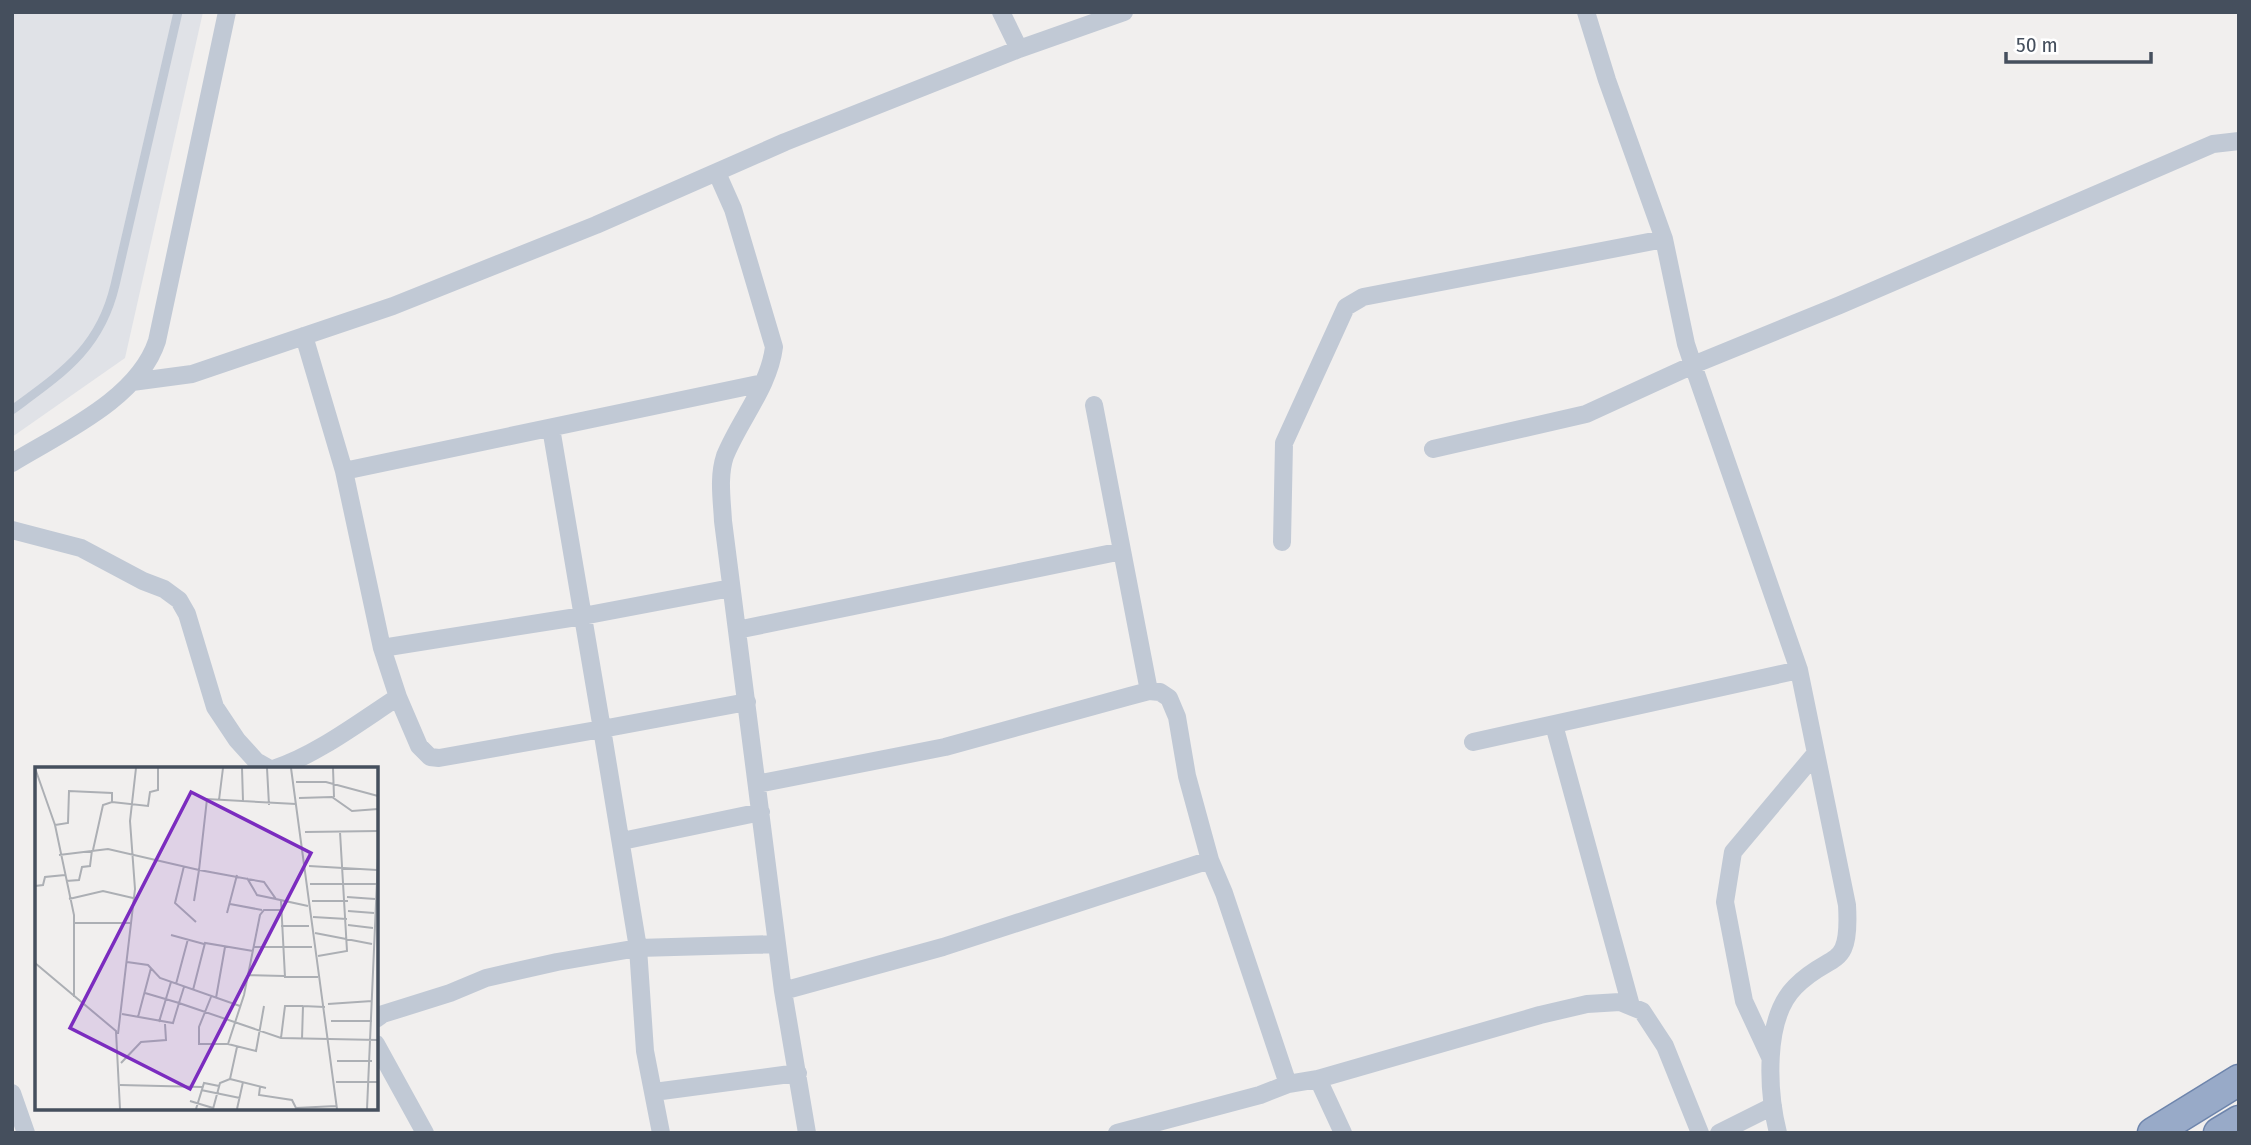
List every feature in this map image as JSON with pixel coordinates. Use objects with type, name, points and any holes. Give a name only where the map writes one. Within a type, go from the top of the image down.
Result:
[{"type":"highway","points":[[2153,1133],[2239,1080]]},
{"type":"highway","points":[[2219,1133],[2239,1121]]},
{"type":"street","points":[[12,463],[110,402],[132,382],[152,358],[227,12]]},
{"type":"street","points":[[1001,12],[1019,49]]},
{"type":"street","points":[[132,382],[192,374],[393,306],[596,225],[785,142],[1019,49],[1124,12]]},
{"type":"street","points":[[1586,12],[1607,80],[1664,239],[1693,366],[1799,670],[1847,905],[1848,937],[1842,951],[1833,962],[1794,988],[1780,1015],[1770,1058],[1773,1106],[1778,1133]]},
{"type":"street","points":[[1433,449],[1586,414],[2213,144],[2239,141]]},
{"type":"street","points":[[717,173],[733,209],[774,347],[772,361],[763,383],[722,469],[723,522],[783,991],[807,1133]]},
{"type":"street","points":[[1282,542],[1284,443],[1346,307],[1363,297],[1664,239]]},
{"type":"street","points":[[304,336],[344,471],[382,649],[398,697],[419,746],[430,757],[439,758],[747,702]]},
{"type":"street","points":[[344,471],[763,383]]},
{"type":"street","points":[[1094,405],[1149,691]]},
{"type":"street","points":[[551,428],[622,841],[638,948],[645,1051],[661,1133]]},
{"type":"street","points":[[12,530],[81,548],[142,581],[164,589],[178,600],[187,614],[215,707],[237,740],[257,761],[268,767]]},
{"type":"street","points":[[737,630],[1122,551]]},
{"type":"street","points":[[382,649],[583,616],[732,587]]},
{"type":"street","points":[[1474,743],[1799,670]]},
{"type":"street","points":[[757,784],[945,747],[1149,691],[1160,692],[1169,698],[1177,717],[1188,776],[1210,860],[1224,893],[1288,1084]]},
{"type":"street","points":[[280,767],[347,731],[398,697]]},
{"type":"street","points":[[1554,725],[1631,1006]]},
{"type":"street","points":[[1770,1058],[1744,1000],[1725,902],[1733,852],[1816,753]]},
{"type":"street","points":[[622,841],[761,812]]},
{"type":"street","points":[[783,991],[943,947],[1210,860]]},
{"type":"street","points":[[378,1018],[486,978],[638,948],[777,944]]},
{"type":"street","points":[[1117,1133],[1260,1095],[1288,1084],[1318,1079],[1478,1032],[1587,1004],[1620,1002],[1642,1012],[1665,1046],[1700,1133]]},
{"type":"street","points":[[378,1048],[425,1133]]},
{"type":"street","points":[[654,1092],[798,1073]]},
{"type":"street","points":[[1318,1079],[1343,1133]]},
{"type":"street","points":[[12,1093],[26,1133]]},
{"type":"street","points":[[1719,1133],[1773,1106]]},
{"type":"lane","points":[[12,410],[68,368],[90,344],[106,316],[178,12]]},
{"type":"shaded area","points":[[12,12],[203,12],[125,358],[12,437]]}]
